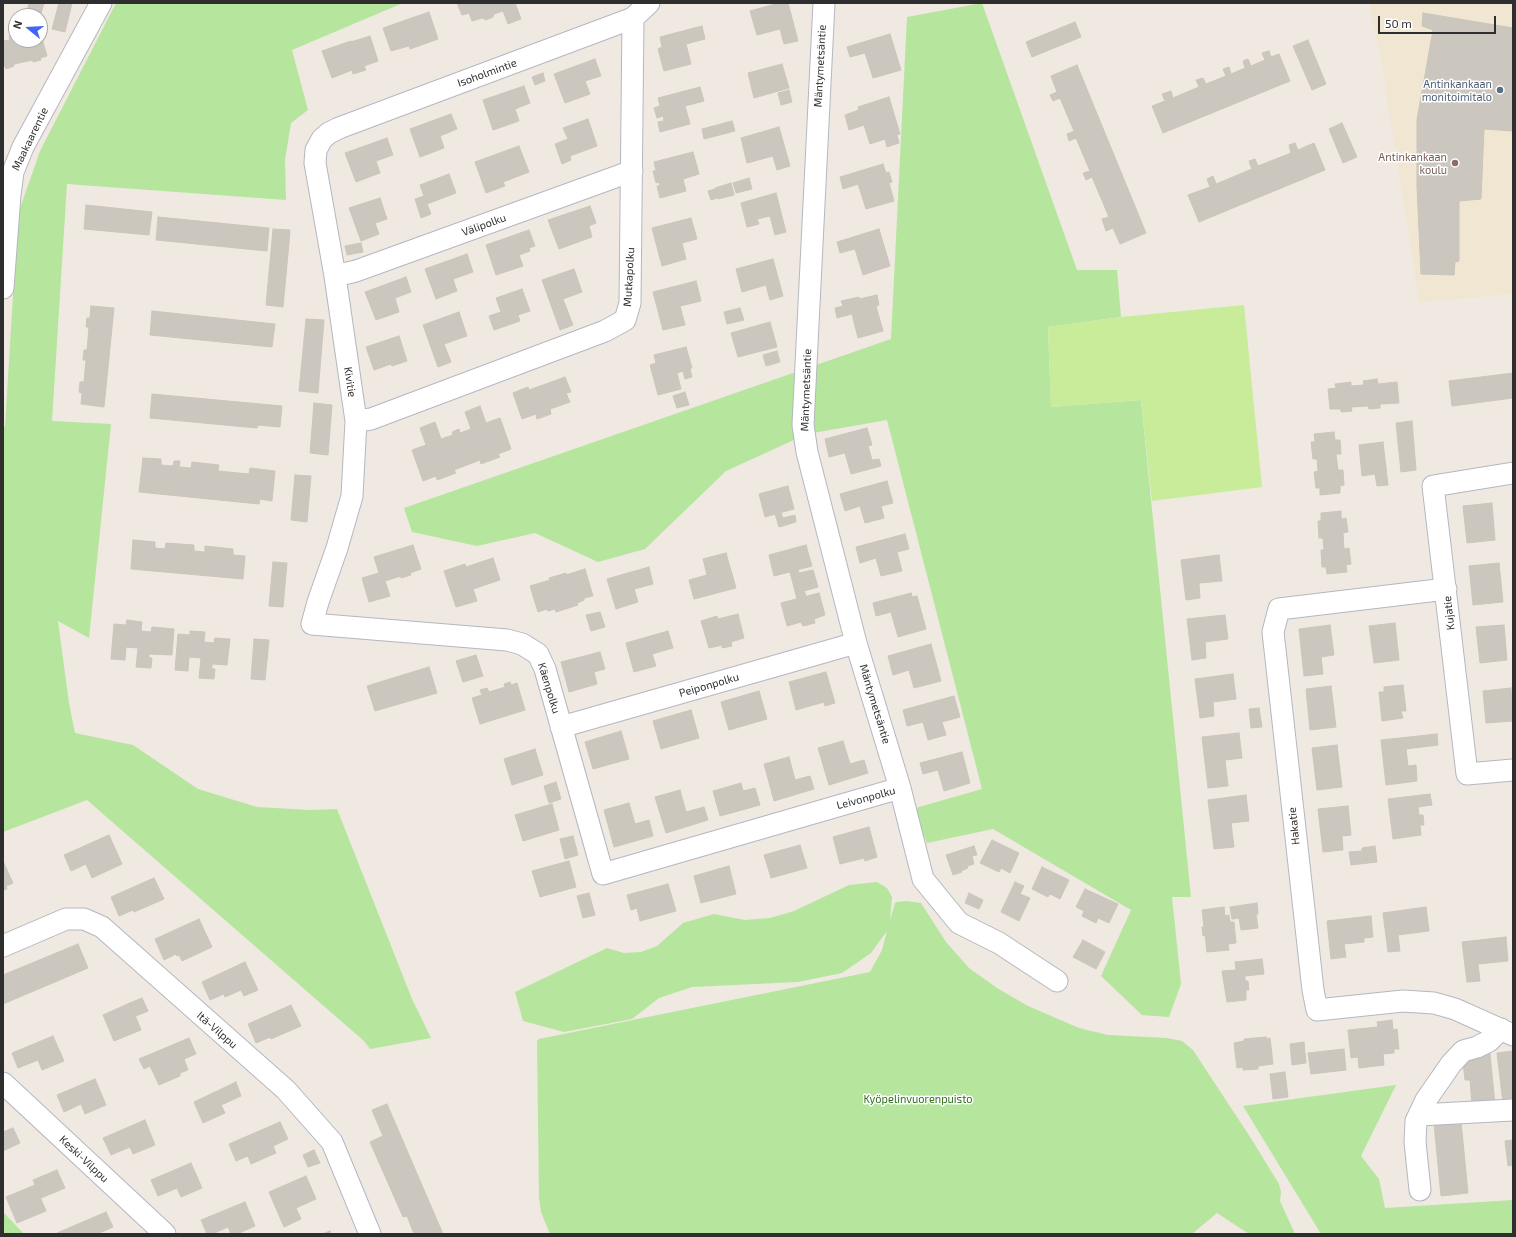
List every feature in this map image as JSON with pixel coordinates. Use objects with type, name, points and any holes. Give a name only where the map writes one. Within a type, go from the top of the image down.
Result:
[{"type":"street","name":"Maakaarentie","points":[[3,288],[13,172],[24,147],[101,3]]},
{"type":"street","name":"Isoholmintie","points":[[322,139],[329,133],[340,128],[633,18],[649,3]]},
{"type":"street","name":"Mäntymetsäntie","points":[[824,3],[804,425],[807,452],[856,643],[900,788]]},
{"type":"street","name":"Mutkapolku","points":[[356,421],[371,419],[605,331],[625,320],[630,303],[633,18]]},
{"type":"street","name":"Kivitie","points":[[312,624],[352,496],[356,421],[335,276],[315,163],[316,150],[322,139]]},
{"type":"street","name":"Välipolku","points":[[335,276],[356,271],[632,171]]},
{"type":"street","name":"Kujatie","points":[[1513,473],[1433,486],[1467,774],[1513,770]]},
{"type":"street","name":"Hakatie","points":[[1446,589],[1279,609],[1273,632],[1313,990],[1317,1010],[1403,1001],[1434,1003],[1455,1009],[1507,1032]]},
{"type":"street","name":"Käenpolku","points":[[312,624],[507,640],[522,644],[538,654],[545,669],[603,874]]},
{"type":"street","name":"Peiponpolku","points":[[561,728],[856,643]]},
{"type":"street","name":"Leivonpolku","points":[[603,874],[900,788],[923,879],[959,923],[999,943],[1057,981]]},
{"type":"street","name":"Itä-Vilppu","points":[[3,946],[66,919],[84,919],[102,927],[286,1090],[332,1142],[370,1234]]},
{"type":"street","points":[[1420,1190],[1415,1142],[1416,1121],[1426,1100],[1450,1064],[1463,1051],[1477,1047],[1507,1032]]},
{"type":"street","name":"Keski-Vilppu","points":[[3,1083],[165,1234]]},
{"type":"street","points":[[1419,1115],[1513,1110]]},
{"type":"shaded area","name":"Antinkankaan koulu","points":[[1369,3],[1513,3],[1513,294],[1418,302],[1415,272],[1380,54]]},
{"type":"green space","points":[[116,3],[403,3],[292,50],[308,110],[291,123],[285,160],[286,200],[67,184],[52,421],[111,424],[89,638],[58,621],[69,703],[75,733],[133,745],[198,789],[257,807],[310,810],[337,809],[412,999],[431,1038],[370,1049],[364,1041],[87,800],[3,832],[3,427],[5,426],[18,214],[40,151]]},
{"type":"green space","points":[[982,3],[1077,270],[1117,270],[1121,317],[1048,327],[1051,407],[1141,400],[1191,897],[1172,897],[1181,984],[1169,1017],[1142,1015],[1101,976],[1131,910],[993,829],[927,843],[912,809],[982,789],[887,420],[807,434],[726,471],[645,549],[598,562],[535,533],[477,546],[412,532],[404,508],[891,339],[907,17]]},
{"type":"green space","points":[[1244,305],[1262,487],[1152,501],[1141,400],[1051,407],[1048,327],[1121,317]]},
{"type":"green space","name":"Kyöpelinvuorenpuisto","points":[[877,882],[887,888],[892,897],[890,920],[895,903],[907,901],[921,903],[946,942],[969,968],[997,988],[1028,1006],[1079,1028],[1108,1035],[1167,1038],[1182,1041],[1193,1050],[1279,1184],[1281,1192],[1280,1201],[1295,1234],[1249,1234],[1217,1213],[1192,1234],[550,1234],[541,1212],[539,1198],[537,1041],[539,1039],[870,972],[882,950],[887,931],[871,953],[842,973],[798,982],[692,987],[659,998],[632,1019],[564,1032],[523,1021],[515,992],[607,948],[624,953],[641,952],[657,946],[683,923],[714,914],[745,920],[770,918],[794,911],[849,885]]},
{"type":"green space","points":[[1396,1085],[1361,1156],[1379,1179],[1385,1208],[1513,1200],[1513,1234],[1321,1234],[1243,1106]]},
{"type":"green space","points":[[3,1212],[24,1234],[3,1234]]},
{"type":"building","points":[[29,3],[44,3],[43,8],[28,8]]},
{"type":"building","points":[[59,3],[72,3],[65,32],[52,29]]},
{"type":"building","points":[[457,3],[515,3],[521,19],[508,24],[503,11],[494,14],[493,17],[486,20],[482,18],[472,21],[469,13],[462,15]]},
{"type":"building","points":[[779,3],[788,3],[798,41],[784,44],[780,29],[757,35],[750,11]]},
{"type":"building","points":[[429,12],[438,39],[410,49],[409,46],[391,51],[383,28]]},
{"type":"building","points":[[1423,13],[1513,28],[1513,131],[1484,129],[1481,199],[1459,201],[1459,261],[1455,262],[1454,275],[1421,274],[1417,186],[1417,120],[1433,30],[1422,26]]},
{"type":"building","points":[[1075,22],[1081,37],[1032,57],[1026,42]]},
{"type":"building","points":[[702,26],[705,39],[686,44],[691,64],[664,71],[658,49],[662,47],[660,37]]},
{"type":"building","points":[[890,34],[901,70],[873,78],[865,53],[850,57],[847,47]]},
{"type":"building","points":[[370,36],[378,61],[364,66],[366,70],[353,74],[352,70],[332,78],[322,51]]},
{"type":"building","points":[[8,40],[8,48],[45,48],[47,56],[40,58],[41,60],[33,62],[33,60],[14,64],[14,66],[6,69],[5,66],[3,67],[3,41]]},
{"type":"building","points":[[1308,40],[1326,84],[1312,90],[1293,46]]},
{"type":"building","points":[[1269,51],[1271,57],[1279,54],[1290,81],[1163,133],[1152,106],[1165,101],[1162,94],[1171,91],[1173,98],[1199,87],[1196,80],[1203,78],[1206,84],[1226,76],[1223,69],[1229,67],[1231,74],[1245,68],[1243,61],[1248,59],[1251,66],[1265,60],[1262,53]]},
{"type":"building","points":[[595,59],[601,76],[585,81],[590,94],[565,103],[554,74]]},
{"type":"building","points":[[782,64],[789,88],[754,98],[748,73]]},
{"type":"building","points":[[1077,65],[1146,233],[1120,244],[1113,228],[1106,231],[1102,219],[1109,217],[1092,177],[1086,180],[1083,173],[1090,171],[1076,138],[1069,141],[1067,134],[1074,131],[1060,98],[1053,101],[1050,95],[1057,92],[1051,76]]},
{"type":"building","points":[[543,73],[545,81],[535,85],[532,77]]},
{"type":"building","points":[[524,86],[530,103],[515,109],[519,121],[493,130],[483,100]]},
{"type":"building","points":[[700,87],[704,101],[685,106],[690,124],[660,132],[658,122],[664,121],[663,116],[657,118],[654,108],[660,106],[658,98]]},
{"type":"building","points":[[789,90],[792,102],[781,105],[778,93]]},
{"type":"building","points":[[889,97],[900,134],[897,135],[899,143],[887,147],[885,139],[870,144],[864,125],[849,130],[845,115],[859,110],[858,107]]},
{"type":"building","points":[[451,114],[457,129],[440,136],[444,148],[420,157],[410,129]]},
{"type":"building","points":[[588,119],[597,146],[570,156],[571,160],[562,164],[555,144],[568,139],[563,128]]},
{"type":"building","points":[[732,121],[735,131],[704,139],[702,129]]},
{"type":"building","points":[[1342,123],[1357,157],[1343,163],[1329,129]]},
{"type":"building","points":[[779,127],[790,166],[777,170],[773,156],[747,163],[741,138]]},
{"type":"building","points":[[387,138],[393,155],[376,161],[380,173],[356,182],[345,153]]},
{"type":"building","points":[[1295,143],[1298,150],[1314,143],[1325,170],[1199,222],[1188,195],[1210,187],[1207,179],[1213,176],[1216,184],[1252,169],[1249,161],[1255,159],[1258,166],[1291,153],[1289,145]]},
{"type":"building","points":[[519,146],[529,172],[503,182],[505,186],[486,193],[475,162]]},
{"type":"building","points":[[693,152],[699,174],[683,179],[686,191],[660,198],[657,186],[660,186],[659,182],[656,183],[653,171],[656,171],[654,162]]},
{"type":"building","points":[[883,164],[886,173],[889,172],[892,182],[889,183],[894,201],[866,209],[858,184],[843,189],[840,177]]},
{"type":"building","points":[[449,174],[456,193],[427,204],[420,185]]},
{"type":"building","points":[[749,178],[752,189],[736,193],[733,183]]},
{"type":"building","points":[[731,183],[734,195],[718,199],[715,188]]},
{"type":"building","points":[[715,189],[717,198],[711,200],[708,191]]},
{"type":"building","points":[[776,193],[786,232],[775,235],[770,216],[757,219],[759,224],[747,227],[741,203]]},
{"type":"building","points":[[424,196],[431,214],[421,218],[415,199]]},
{"type":"building","points":[[380,198],[387,219],[375,223],[379,234],[361,241],[349,208]]},
{"type":"building","points":[[86,205],[152,212],[149,235],[84,229]]},
{"type":"building","points":[[590,206],[596,223],[589,226],[592,237],[559,249],[548,220]]},
{"type":"building","points":[[158,217],[269,228],[267,251],[156,240]]},
{"type":"building","points":[[691,218],[697,239],[682,243],[686,259],[662,266],[652,228]]},
{"type":"building","points":[[273,229],[290,230],[289,243],[272,241]]},
{"type":"building","points":[[879,229],[890,266],[863,275],[855,249],[840,253],[837,242]]},
{"type":"building","points":[[529,230],[535,246],[529,248],[530,251],[519,255],[523,266],[496,275],[486,245]]},
{"type":"building","points":[[272,241],[289,243],[283,307],[266,305]]},
{"type":"building","points":[[361,243],[363,252],[347,255],[345,246]]},
{"type":"building","points":[[467,254],[473,272],[453,279],[457,291],[436,299],[425,269]]},
{"type":"building","points":[[773,259],[783,296],[770,300],[766,285],[742,292],[736,269]]},
{"type":"building","points":[[574,269],[582,292],[563,299],[573,325],[560,330],[542,280]]},
{"type":"building","points":[[406,277],[411,292],[395,298],[399,312],[376,320],[365,292]]},
{"type":"building","points":[[696,281],[701,301],[680,306],[685,325],[663,330],[653,292]]},
{"type":"building","points":[[522,289],[530,311],[518,315],[520,321],[494,330],[489,316],[501,312],[496,298]]},
{"type":"building","points":[[877,295],[879,305],[876,306],[883,331],[858,338],[852,314],[837,318],[835,308],[843,306],[841,301]]},
{"type":"building","points":[[91,306],[114,308],[104,407],[81,404],[82,393],[79,392],[80,382],[84,382],[86,360],[83,360],[84,350],[87,350],[89,327],[86,327],[87,318],[90,318]]},
{"type":"building","points":[[740,308],[744,320],[727,324],[724,312]]},
{"type":"building","points":[[152,311],[275,324],[272,347],[150,335]]},
{"type":"building","points":[[459,312],[467,336],[444,344],[451,362],[438,367],[423,325]]},
{"type":"building","points":[[306,319],[324,320],[318,393],[299,391]]},
{"type":"building","points":[[770,322],[777,347],[738,357],[731,333]]},
{"type":"building","points":[[399,336],[407,361],[392,366],[391,364],[374,370],[366,347]]},
{"type":"building","points":[[686,347],[692,368],[677,373],[681,389],[658,395],[650,365],[656,363],[654,355]]},
{"type":"building","points":[[777,351],[780,362],[766,366],[763,355]]},
{"type":"building","points":[[690,369],[692,377],[685,379],[683,371]]},
{"type":"building","points":[[1513,373],[1513,398],[1452,406],[1449,381]]},
{"type":"building","points":[[565,377],[571,392],[566,393],[570,402],[550,409],[551,414],[537,419],[536,414],[522,419],[513,393],[528,387],[529,390]]},
{"type":"building","points":[[1377,379],[1378,384],[1397,382],[1399,403],[1380,404],[1380,408],[1369,409],[1368,406],[1351,407],[1352,411],[1341,412],[1341,409],[1330,409],[1328,389],[1336,388],[1335,384],[1351,382],[1351,386],[1364,385],[1363,381]]},
{"type":"building","points":[[685,392],[689,405],[677,408],[673,396]]},
{"type":"building","points":[[152,394],[282,406],[280,427],[258,425],[257,428],[150,418]]},
{"type":"building","points":[[314,403],[332,405],[328,455],[310,453]]},
{"type":"building","points":[[480,406],[486,423],[500,418],[511,449],[498,454],[500,457],[481,464],[480,460],[454,470],[456,473],[437,480],[436,476],[423,481],[412,450],[426,445],[420,428],[435,422],[441,439],[453,435],[452,432],[459,429],[460,433],[471,429],[465,412]]},
{"type":"building","points":[[1412,421],[1416,470],[1401,472],[1396,423]]},
{"type":"building","points":[[867,428],[872,445],[868,446],[872,460],[879,459],[881,466],[851,474],[845,453],[829,457],[825,439]]},
{"type":"building","points":[[1334,432],[1335,440],[1340,440],[1341,454],[1336,454],[1338,470],[1343,470],[1344,485],[1340,486],[1340,493],[1320,495],[1320,488],[1316,488],[1314,472],[1318,471],[1317,459],[1313,459],[1311,442],[1315,442],[1314,434]]},
{"type":"building","points":[[1383,442],[1388,485],[1377,486],[1375,474],[1362,476],[1359,445]]},
{"type":"building","points":[[143,458],[161,459],[161,465],[173,466],[174,461],[180,461],[179,467],[191,468],[192,462],[219,465],[218,471],[249,474],[250,468],[275,471],[272,501],[260,499],[259,504],[139,492]]},
{"type":"building","points":[[295,475],[311,476],[307,522],[291,520]]},
{"type":"building","points":[[887,481],[893,503],[881,506],[884,518],[865,523],[860,506],[845,511],[840,494]]},
{"type":"building","points":[[788,486],[794,509],[765,517],[759,494]]},
{"type":"building","points":[[1492,503],[1495,540],[1467,543],[1463,506]]},
{"type":"building","points":[[1341,511],[1341,519],[1346,518],[1348,532],[1343,533],[1344,549],[1349,548],[1351,564],[1346,565],[1347,572],[1327,574],[1326,567],[1322,567],[1321,550],[1324,550],[1323,538],[1319,538],[1318,521],[1321,521],[1321,513]]},
{"type":"building","points":[[781,513],[783,518],[795,515],[796,522],[779,527],[775,514]]},
{"type":"building","points":[[905,534],[909,549],[897,552],[902,571],[881,576],[876,558],[860,563],[856,547]]},
{"type":"building","points":[[133,540],[155,542],[155,548],[165,549],[166,543],[194,545],[194,551],[205,552],[205,546],[233,549],[233,555],[245,556],[243,579],[131,569]]},
{"type":"building","points":[[413,545],[421,569],[410,573],[411,575],[401,578],[401,576],[385,581],[390,596],[369,602],[362,578],[379,573],[374,557]]},
{"type":"building","points":[[806,545],[812,566],[774,576],[769,555]]},
{"type":"building","points":[[726,553],[736,588],[694,599],[689,580],[707,575],[703,559]]},
{"type":"building","points":[[1219,555],[1222,581],[1199,583],[1200,598],[1186,600],[1181,560]]},
{"type":"building","points":[[493,558],[500,580],[473,589],[477,601],[456,607],[444,571],[465,564],[466,567]]},
{"type":"building","points":[[273,562],[287,563],[283,607],[269,606]]},
{"type":"building","points":[[1499,563],[1503,602],[1473,605],[1469,566]]},
{"type":"building","points":[[649,567],[653,584],[634,589],[638,602],[616,609],[607,579]]},
{"type":"building","points":[[585,569],[593,596],[584,598],[584,600],[577,603],[578,605],[556,612],[555,609],[548,611],[547,609],[538,612],[530,586],[550,580],[549,578],[566,573],[566,575]]},
{"type":"building","points":[[798,570],[799,573],[813,570],[818,587],[804,591],[806,596],[797,599],[790,572]]},
{"type":"building","points":[[819,593],[825,615],[814,619],[815,623],[803,626],[801,622],[787,626],[781,603]]},
{"type":"building","points":[[911,593],[912,597],[917,596],[926,629],[898,637],[891,612],[876,616],[873,603]]},
{"type":"building","points":[[600,612],[605,627],[591,631],[586,615]]},
{"type":"building","points":[[738,614],[744,638],[731,642],[732,646],[722,648],[722,645],[709,648],[701,621],[717,616],[718,619]]},
{"type":"building","points":[[1225,615],[1228,639],[1205,642],[1206,658],[1192,660],[1187,619]]},
{"type":"building","points":[[127,620],[142,622],[141,631],[151,632],[152,627],[174,629],[172,655],[149,654],[149,658],[152,658],[151,668],[136,667],[138,648],[126,647],[125,660],[111,659],[114,624],[126,625]]},
{"type":"building","points":[[1395,623],[1399,660],[1374,663],[1369,626]]},
{"type":"building","points":[[1330,625],[1334,655],[1321,657],[1323,674],[1304,676],[1299,629]]},
{"type":"building","points":[[1504,625],[1507,660],[1480,663],[1476,627]]},
{"type":"building","points":[[190,631],[205,632],[204,642],[214,643],[215,638],[230,639],[227,665],[212,664],[212,669],[215,669],[214,679],[199,678],[201,658],[189,657],[188,671],[175,670],[178,634],[190,635]]},
{"type":"building","points":[[668,631],[673,648],[652,654],[656,666],[634,672],[626,643]]},
{"type":"building","points":[[254,639],[269,640],[265,680],[251,679]]},
{"type":"building","points":[[931,644],[941,681],[914,688],[909,670],[893,675],[888,656]]},
{"type":"building","points":[[600,652],[605,669],[594,672],[597,684],[569,692],[561,662]]},
{"type":"building","points":[[476,655],[483,676],[463,682],[456,661]]},
{"type":"building","points":[[429,667],[437,693],[375,711],[367,686]]},
{"type":"building","points":[[826,672],[835,703],[825,706],[824,702],[796,710],[789,682]]},
{"type":"building","points":[[1233,674],[1236,699],[1213,702],[1214,716],[1200,718],[1195,679]]},
{"type":"building","points":[[510,682],[511,685],[517,683],[525,710],[480,724],[472,698],[482,695],[480,690],[487,688],[489,692],[505,687],[504,684]]},
{"type":"building","points":[[1403,685],[1406,711],[1401,711],[1403,718],[1382,721],[1379,692],[1384,692],[1384,687]]},
{"type":"building","points":[[1331,686],[1336,727],[1310,730],[1306,689]]},
{"type":"building","points":[[1511,688],[1513,721],[1486,723],[1483,691]]},
{"type":"building","points":[[759,691],[767,719],[729,730],[721,702]]},
{"type":"building","points":[[954,696],[960,717],[942,722],[946,735],[928,740],[923,722],[907,726],[903,710]]},
{"type":"building","points":[[1259,708],[1262,727],[1251,728],[1249,709]]},
{"type":"building","points":[[691,710],[699,738],[661,749],[653,721]]},
{"type":"building","points":[[621,731],[629,759],[593,769],[585,742]]},
{"type":"building","points":[[1239,733],[1242,758],[1225,760],[1228,786],[1208,788],[1202,737]]},
{"type":"building","points":[[1437,734],[1438,745],[1406,749],[1408,766],[1416,765],[1417,781],[1386,785],[1381,740]]},
{"type":"building","points":[[843,741],[850,764],[864,760],[868,773],[829,785],[818,748]]},
{"type":"building","points":[[1337,745],[1342,787],[1317,790],[1312,748]]},
{"type":"building","points":[[535,749],[543,775],[512,785],[504,759]]},
{"type":"building","points":[[962,752],[970,783],[944,791],[938,770],[923,774],[920,763]]},
{"type":"building","points":[[789,757],[795,780],[810,776],[814,789],[774,801],[764,764]]},
{"type":"building","points":[[556,782],[561,799],[549,803],[544,786]]},
{"type":"building","points":[[741,783],[743,791],[755,788],[760,805],[720,816],[713,791]]},
{"type":"building","points":[[680,790],[686,812],[704,807],[708,820],[666,833],[655,797]]},
{"type":"building","points":[[1430,794],[1432,805],[1418,807],[1419,815],[1423,815],[1424,825],[1420,825],[1421,835],[1393,839],[1388,799]]},
{"type":"building","points":[[1246,795],[1249,821],[1231,823],[1234,847],[1214,849],[1208,800]]},
{"type":"building","points":[[629,803],[635,824],[649,820],[653,836],[614,847],[604,810]]},
{"type":"building","points":[[552,804],[559,830],[523,841],[515,815]]},
{"type":"building","points":[[1348,806],[1351,835],[1342,836],[1343,850],[1323,852],[1318,809]]},
{"type":"building","points":[[869,827],[877,857],[865,861],[864,858],[840,864],[833,837]]},
{"type":"building","points":[[109,835],[122,864],[92,878],[86,864],[71,871],[64,855]]},
{"type":"building","points":[[573,836],[578,855],[565,859],[560,839]]},
{"type":"building","points":[[992,840],[1019,853],[1010,873],[1001,868],[999,872],[980,863]]},
{"type":"building","points":[[800,845],[807,868],[771,878],[764,855]]},
{"type":"building","points":[[974,846],[977,855],[972,856],[974,864],[967,866],[968,868],[961,871],[962,872],[953,875],[946,855]]},
{"type":"building","points":[[1375,846],[1377,862],[1351,865],[1349,852],[1362,851],[1362,848]]},
{"type":"building","points":[[3,861],[13,883],[6,886],[7,889],[3,890]]},
{"type":"building","points":[[569,861],[576,887],[540,897],[532,871]]},
{"type":"building","points":[[729,866],[736,894],[701,903],[694,876]]},
{"type":"building","points":[[1042,867],[1069,880],[1060,899],[1050,894],[1048,897],[1032,889]]},
{"type":"building","points":[[154,878],[164,899],[134,912],[133,910],[119,916],[111,897]]},
{"type":"building","points":[[1015,882],[1024,886],[1020,894],[1030,898],[1019,921],[1001,912]]},
{"type":"building","points":[[668,884],[676,911],[640,921],[637,908],[631,910],[627,895]]},
{"type":"building","points":[[1085,889],[1118,904],[1109,923],[1098,918],[1096,923],[1082,916],[1084,911],[1076,907]]},
{"type":"building","points":[[589,893],[595,915],[583,918],[577,896]]},
{"type":"building","points":[[969,893],[983,900],[979,909],[965,903]]},
{"type":"building","points":[[1257,903],[1258,914],[1256,914],[1258,928],[1241,930],[1239,918],[1232,919],[1230,907]]},
{"type":"building","points":[[1224,907],[1225,916],[1229,915],[1230,922],[1234,922],[1236,943],[1228,944],[1229,950],[1207,952],[1205,935],[1203,936],[1202,927],[1204,927],[1202,910]]},
{"type":"building","points":[[1426,907],[1429,931],[1398,935],[1400,951],[1388,952],[1383,913]]},
{"type":"building","points":[[1371,916],[1373,937],[1364,938],[1364,942],[1344,944],[1346,957],[1331,959],[1327,921]]},
{"type":"building","points":[[199,919],[212,947],[182,961],[179,955],[177,956],[176,954],[164,960],[155,939]]},
{"type":"building","points":[[1506,937],[1508,961],[1478,964],[1480,981],[1467,982],[1462,942]]},
{"type":"building","points":[[1083,940],[1105,952],[1096,969],[1073,957]]},
{"type":"building","points":[[78,944],[88,968],[3,1004],[3,975]]},
{"type":"building","points":[[1262,959],[1264,974],[1245,976],[1245,981],[1248,981],[1249,990],[1246,990],[1246,1000],[1227,1002],[1222,971],[1236,970],[1235,962]]},
{"type":"building","points":[[245,962],[258,990],[244,996],[241,990],[225,997],[224,994],[210,1000],[202,982]]},
{"type":"building","points":[[142,998],[148,1011],[136,1016],[130,1003]]},
{"type":"building","points":[[130,1003],[141,1030],[114,1041],[103,1015]]},
{"type":"building","points":[[291,1005],[301,1026],[271,1039],[270,1037],[256,1043],[248,1024]]},
{"type":"building","points":[[1392,1020],[1393,1030],[1397,1029],[1399,1049],[1394,1049],[1394,1053],[1383,1054],[1384,1065],[1359,1068],[1358,1057],[1351,1058],[1348,1030],[1378,1027],[1377,1022]]},
{"type":"building","points":[[53,1036],[64,1061],[42,1070],[38,1060],[18,1068],[12,1053]]},
{"type":"building","points":[[1266,1037],[1266,1039],[1270,1038],[1273,1064],[1258,1066],[1258,1069],[1243,1070],[1243,1067],[1237,1068],[1234,1043],[1244,1041],[1244,1039]]},
{"type":"building","points":[[189,1038],[196,1054],[184,1059],[188,1070],[180,1073],[180,1076],[159,1085],[150,1066],[144,1069],[139,1059]]},
{"type":"building","points":[[1304,1042],[1306,1063],[1292,1065],[1290,1044]]},
{"type":"building","points":[[1344,1049],[1346,1070],[1311,1074],[1308,1053]]},
{"type":"building","points":[[1513,1051],[1513,1102],[1503,1103],[1497,1053]]},
{"type":"building","points":[[1490,1054],[1495,1104],[1472,1106],[1470,1080],[1465,1080],[1463,1062],[1467,1056]]},
{"type":"building","points":[[1285,1072],[1288,1097],[1273,1099],[1270,1074]]},
{"type":"building","points":[[95,1079],[106,1105],[85,1114],[81,1104],[64,1112],[57,1095]]},
{"type":"building","points":[[236,1082],[241,1096],[221,1105],[225,1113],[203,1123],[194,1102]]},
{"type":"building","points":[[387,1104],[443,1234],[414,1234],[407,1216],[403,1217],[370,1142],[383,1136],[372,1110]]},
{"type":"building","points":[[145,1120],[155,1145],[133,1154],[130,1147],[111,1155],[103,1138]]},
{"type":"building","points":[[1461,1121],[1468,1193],[1441,1196],[1434,1124]]},
{"type":"building","points":[[280,1122],[288,1139],[273,1146],[276,1153],[251,1164],[248,1156],[236,1161],[229,1144]]},
{"type":"building","points":[[13,1128],[20,1143],[3,1151],[3,1132]]},
{"type":"building","points":[[1513,1140],[1513,1165],[1508,1166],[1505,1141]]},
{"type":"building","points":[[314,1150],[320,1163],[308,1167],[303,1155]]},
{"type":"building","points":[[191,1163],[202,1188],[181,1197],[177,1188],[158,1196],[151,1180]]},
{"type":"building","points":[[57,1170],[65,1188],[41,1198],[33,1180]]},
{"type":"building","points":[[306,1176],[316,1199],[296,1208],[301,1219],[284,1227],[269,1192]]},
{"type":"building","points":[[35,1185],[46,1211],[17,1223],[6,1197]]},
{"type":"building","points":[[245,1202],[255,1226],[237,1234],[231,1234],[228,1227],[212,1234],[207,1234],[201,1220]]},
{"type":"building","points":[[106,1212],[113,1227],[97,1234],[57,1233]]},
{"type":"building","points":[[330,1231],[331,1234],[322,1234]]},
{"type":"place","name":"Antinkankaan monitoimitalo","points":[[1500,90]]},
{"type":"place","name":"Antinkankaan koulu","points":[[1455,163]]}]
